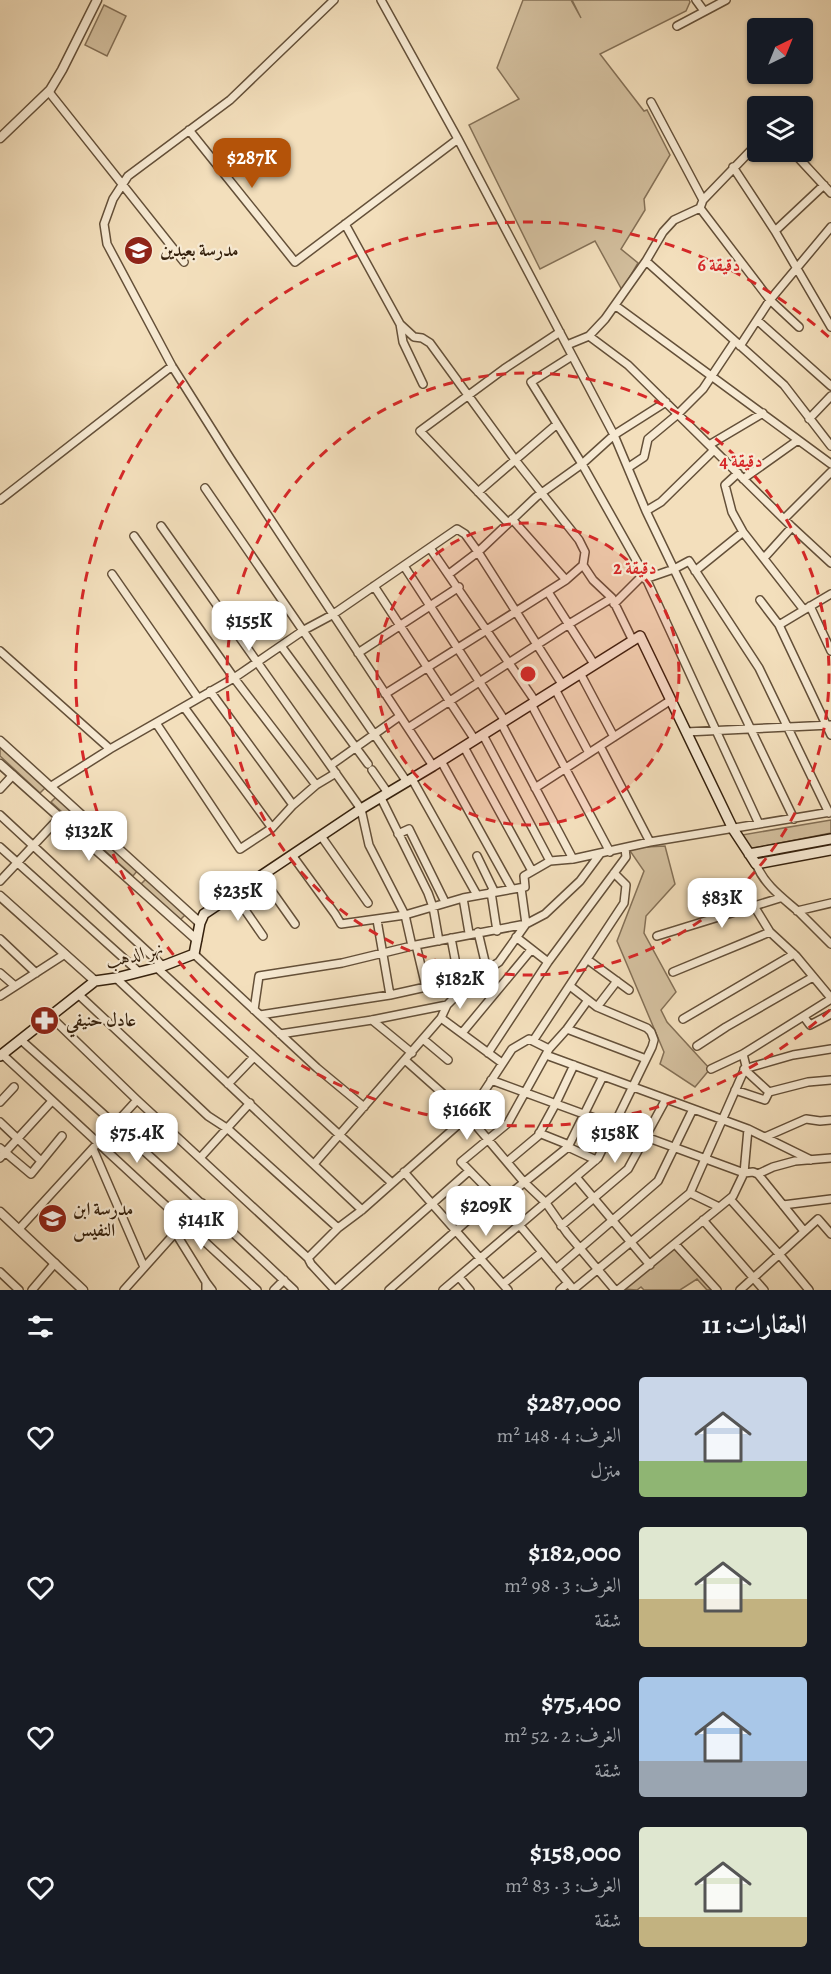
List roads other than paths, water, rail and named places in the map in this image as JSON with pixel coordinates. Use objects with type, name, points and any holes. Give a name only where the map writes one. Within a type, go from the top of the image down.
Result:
[{"type":"main road","points":[[194,954],[204,914],[361,809],[437,764],[640,636],[733,829],[756,864],[831,850]]},
{"type":"main road","points":[[749,854],[831,839]]},
{"type":"main road","name":"نهر الدهب","points":[[2,1052],[21,1040],[95,981],[139,972],[194,954]]},
{"type":"street","points":[[0,138],[49,92],[97,0]]},
{"type":"street","points":[[333,0],[230,100],[128,176],[113,200],[104,224],[107,244],[172,366],[332,615],[408,729],[437,764],[512,889]]},
{"type":"street","points":[[381,0],[458,139],[614,435],[646,512],[794,819]]},
{"type":"street","points":[[696,0],[704,11]]},
{"type":"street","points":[[676,26],[726,0]]},
{"type":"street","points":[[49,92],[184,262]]},
{"type":"street","points":[[651,102],[703,200]]},
{"type":"street","points":[[189,130],[296,262],[458,139]]},
{"type":"street","points":[[567,345],[589,336],[616,306],[663,232],[674,220],[700,208],[703,200],[747,153]]},
{"type":"street","points":[[802,162],[831,193]]},
{"type":"street","points":[[733,167],[775,231],[831,327]]},
{"type":"street","points":[[775,231],[824,186]]},
{"type":"street","points":[[700,208],[770,300],[799,327]]},
{"type":"street","points":[[345,224],[400,324],[414,337],[422,338],[430,343],[585,552],[583,565],[566,580],[385,694]]},
{"type":"street","points":[[629,467],[644,457],[648,439],[703,389],[795,268],[831,226]]},
{"type":"street","points":[[646,261],[784,385],[831,446]]},
{"type":"street","points":[[616,306],[831,464]]},
{"type":"street","points":[[757,320],[831,386]]},
{"type":"street","points":[[400,324],[403,342],[423,384]]},
{"type":"street","points":[[560,332],[504,369],[420,431],[566,580]]},
{"type":"street","points":[[589,336],[628,365],[831,563]]},
{"type":"street","points":[[572,356],[531,382],[582,464],[645,577],[759,824]]},
{"type":"street","points":[[0,500],[172,366]]},
{"type":"street","points":[[809,419],[831,396]]},
{"type":"street","points":[[449,574],[478,552],[510,521],[582,464],[614,435],[666,402]]},
{"type":"street","points":[[646,512],[662,502],[712,447],[763,413]]},
{"type":"street","points":[[478,492],[557,424]]},
{"type":"street","points":[[798,440],[724,485],[732,512],[743,532],[807,608],[831,651]]},
{"type":"street","points":[[784,519],[831,472]]},
{"type":"street","points":[[206,488],[374,733],[410,780],[477,895]]},
{"type":"street","points":[[161,526],[361,809],[369,845],[405,915],[426,987]]},
{"type":"street","points":[[765,557],[792,527]]},
{"type":"street","points":[[44,802],[52,789],[110,749],[234,678],[304,630],[332,615],[457,529],[465,534],[478,552],[538,644],[589,753]]},
{"type":"street","points":[[695,571],[743,532]]},
{"type":"street","points":[[134,536],[234,678],[316,785]]},
{"type":"street","points":[[430,548],[510,662],[610,852]]},
{"type":"street","points":[[292,855],[340,924],[405,915],[445,902],[525,887],[524,876],[550,861],[573,859],[650,842],[830,813],[759,668],[688,561],[674,569],[645,577],[613,601],[569,624],[408,729]]},
{"type":"street","points":[[583,565],[593,580],[613,601],[633,641]]},
{"type":"street","points":[[404,566],[480,682],[573,859]]},
{"type":"street","points":[[112,574],[198,698]]},
{"type":"street","points":[[374,586],[450,701],[479,737],[550,861]]},
{"type":"street","points":[[358,653],[459,587]]},
{"type":"street","points":[[548,592],[594,664]]},
{"type":"street","points":[[779,625],[831,594]]},
{"type":"street","points":[[760,600],[779,625],[829,725],[831,735]]},
{"type":"street","points":[[281,646],[370,767],[384,795],[398,834],[434,907],[439,941]]},
{"type":"street","points":[[0,651],[110,749]]},
{"type":"street","points":[[580,673],[614,737]]},
{"type":"street","points":[[210,691],[293,805]]},
{"type":"street","points":[[535,788],[671,700]]},
{"type":"street","points":[[184,706],[272,828]]},
{"type":"street","points":[[331,765],[400,717]]},
{"type":"street","points":[[156,723],[240,849],[272,828],[316,785],[336,773]]},
{"type":"street","points":[[686,732],[829,725]]},
{"type":"street","points":[[0,741],[200,923]]},
{"type":"street","points":[[600,746],[650,842]]},
{"type":"street","points":[[464,747],[532,872]]},
{"type":"street","points":[[0,764],[197,940]]},
{"type":"street","points":[[0,789],[13,775]]},
{"type":"street","points":[[0,815],[252,1058],[340,1134],[392,1184]]},
{"type":"street","points":[[0,881],[59,818]]},
{"type":"street","points":[[398,834],[410,829],[445,902]]},
{"type":"street","points":[[321,836],[368,903]]},
{"type":"street","points":[[0,847],[139,972]]},
{"type":"street","points":[[488,1053],[548,962],[626,857],[625,848]]},
{"type":"street","points":[[257,1013],[259,976],[342,963],[469,933],[497,931],[525,924],[545,914],[580,881],[600,854]]},
{"type":"street","points":[[477,856],[493,892],[497,931]]},
{"type":"street","points":[[756,864],[760,874],[780,898],[831,944]]},
{"type":"street","points":[[533,1041],[624,903],[626,885],[614,873]]},
{"type":"street","points":[[135,885],[146,874]]},
{"type":"street","points":[[261,876],[295,924]]},
{"type":"street","points":[[314,1164],[412,1053],[441,1018],[447,1005],[473,979],[500,962],[525,924],[521,888]]},
{"type":"street","points":[[234,894],[263,936]]},
{"type":"street","points":[[0,896],[95,981]]},
{"type":"street","points":[[463,898],[469,933]]},
{"type":"street","points":[[657,936],[780,898]]},
{"type":"street","points":[[797,911],[831,903]]},
{"type":"street","points":[[711,1070],[743,1054],[831,999],[794,954],[770,932],[754,906]]},
{"type":"street","points":[[377,920],[390,995]]},
{"type":"street","points":[[478,932],[487,970]]},
{"type":"street","points":[[673,972],[770,932]]},
{"type":"street","points":[[516,937],[548,962]]},
{"type":"street","points":[[451,938],[459,980]]},
{"type":"street","points":[[0,939],[36,973]]},
{"type":"street","points":[[462,1034],[531,950]]},
{"type":"street","points":[[0,996],[65,954]]},
{"type":"street","points":[[194,954],[280,1034],[364,1107]]},
{"type":"street","points":[[683,1019],[794,954]]},
{"type":"street","points":[[588,960],[629,990]]},
{"type":"street","points":[[0,972],[15,986]]},
{"type":"street","points":[[697,1046],[813,977]]},
{"type":"street","points":[[116,978],[362,1210]]},
{"type":"street","points":[[257,1013],[390,995],[473,979]]},
{"type":"street","points":[[597,1007],[617,981]]},
{"type":"street","points":[[443,1290],[596,1160],[634,1087],[654,1040],[651,1032],[646,1028],[597,1007],[570,986]]},
{"type":"street","points":[[79,995],[208,1116],[228,1129],[338,1228]]},
{"type":"street","points":[[588,1000],[547,1052],[508,1123],[461,1162],[497,1199],[574,1289],[690,1193],[746,1066],[743,1054]]},
{"type":"street","points":[[280,1034],[372,1020],[447,1005]]},
{"type":"street","points":[[804,1017],[810,1025],[831,1014]]},
{"type":"street","points":[[51,1017],[308,1258],[335,1290],[469,1171]]},
{"type":"street","points":[[441,1018],[502,1063]]},
{"type":"street","points":[[372,1020],[412,1053]]},
{"type":"street","points":[[567,1029],[646,1059]]},
{"type":"street","points":[[308,1258],[338,1228],[362,1210],[468,1116],[512,1049],[529,1038],[547,1052],[573,1065],[748,1129],[812,1160]]},
{"type":"street","points":[[423,1039],[448,1060]]},
{"type":"street","points":[[21,1040],[169,1176],[202,1203],[294,1290]]},
{"type":"street","points":[[744,1069],[793,1055],[831,1049]]},
{"type":"street","points":[[2,1052],[95,1146],[184,1222],[257,1290]]},
{"type":"street","points":[[228,1084],[252,1058]]},
{"type":"street","points":[[405,1060],[468,1116],[523,1181],[546,1203],[561,1226],[617,1290],[733,1196],[744,1173],[748,1129]]},
{"type":"street","points":[[507,1162],[539,1133],[573,1065]]},
{"type":"street","points":[[744,1069],[769,1092]]},
{"type":"street","points":[[389,1290],[455,1230],[568,1146],[603,1076]]},
{"type":"street","points":[[491,1080],[744,1173],[758,1174],[804,1232]]},
{"type":"street","points":[[735,1090],[765,1100],[769,1092],[808,1082],[831,1080]]},
{"type":"street","points":[[0,1102],[14,1087]]},
{"type":"street","points":[[561,1226],[628,1169],[666,1099]]},
{"type":"street","points":[[19,1229],[137,1100]]},
{"type":"street","points":[[52,1101],[18,1139],[2,1153],[31,1174],[62,1136]]},
{"type":"street","points":[[200,1158],[250,1103]]},
{"type":"street","points":[[556,1269],[658,1181],[693,1109]]},
{"type":"street","points":[[765,1137],[806,1119],[831,1120]]},
{"type":"street","points":[[0,1122],[41,1161]]},
{"type":"street","points":[[539,1133],[596,1160]]},
{"type":"street","points":[[95,1146],[144,1267]]},
{"type":"street","points":[[758,1174],[795,1161],[831,1158]]},
{"type":"street","points":[[404,1172],[506,1287],[542,1252]]},
{"type":"street","points":[[576,1177],[650,1265]]},
{"type":"street","points":[[690,1193],[719,1207]]},
{"type":"street","points":[[730,1199],[809,1290]]},
{"type":"street","points":[[783,1205],[831,1199]]},
{"type":"street","points":[[124,1290],[202,1203]]},
{"type":"street","points":[[0,1212],[83,1290]]},
{"type":"street","points":[[740,1290],[818,1220],[831,1234]]},
{"type":"street","points":[[703,1221],[764,1290]]},
{"type":"street","points":[[175,1232],[206,1286],[212,1290]]},
{"type":"street","points":[[675,1244],[717,1290]]},
{"type":"street","points":[[32,1290],[55,1263]]},
{"type":"street","points":[[0,1272],[20,1290]]},
{"type":"street","points":[[459,1277],[470,1290]]},
{"type":"street","points":[[274,1290],[284,1280]]},
{"type":"street","points":[[560,1290],[568,1283]]},
{"type":"place","name":"مدرسة بعيدين","points":[[139,250]]},
{"type":"place","name":"عادل حنيفي","points":[[45,1020]]},
{"type":"place","name":"مدرسة ابن النفيس","points":[[52,1219]]}]
